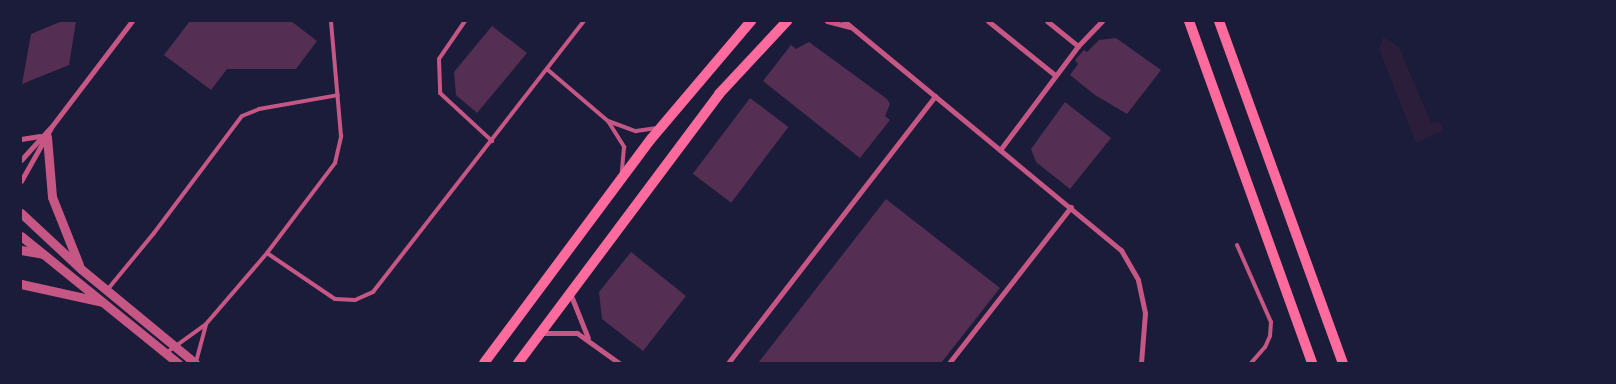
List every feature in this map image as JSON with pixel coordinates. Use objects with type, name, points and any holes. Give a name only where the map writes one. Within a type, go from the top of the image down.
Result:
[{"type":"main road","points":[[484,363],[621,178],[662,126],[751,21]]},
{"type":"main road","points":[[518,363],[719,94],[787,21]]},
{"type":"main road","points":[[1189,21],[1312,363]]},
{"type":"main road","points":[[1219,21],[1343,363]]},
{"type":"street","points":[[21,160],[52,126],[132,21]]},
{"type":"street","points":[[826,21],[849,27]]},
{"type":"street","points":[[844,21],[1113,242],[1129,260],[1135,274],[1145,313],[1141,363]]},
{"type":"street","points":[[988,21],[1055,75]]},
{"type":"street","points":[[1047,21],[1078,46]]},
{"type":"street","points":[[1000,150],[1055,75],[1078,46],[1102,21]]},
{"type":"street","points":[[728,363],[935,96]]},
{"type":"street","points":[[21,139],[44,136]]},
{"type":"street","points":[[21,181],[44,136]]},
{"type":"street","points":[[44,136],[52,196],[81,269]]},
{"type":"street","points":[[949,363],[1071,207]]},
{"type":"street","points":[[21,214],[169,349],[178,363]]},
{"type":"street","points":[[21,236],[105,303],[169,349],[195,363]]},
{"type":"street","points":[[21,250],[46,255]]},
{"type":"street","points":[[21,284],[105,303]]},
{"type":"street","points":[[570,293],[588,338]]},
{"type":"street","points":[[541,333],[565,331],[588,338],[619,363]]},
{"type":"lane","points":[[465,21],[439,59],[440,93],[492,142]]},
{"type":"lane","points":[[267,253],[335,299],[355,300],[373,292],[492,142],[584,21]]},
{"type":"lane","points":[[169,349],[206,324],[267,253],[335,163],[341,136],[332,22]]},
{"type":"lane","points":[[548,70],[608,121],[624,147],[621,178]]},
{"type":"lane","points":[[106,291],[154,233],[242,116],[259,109],[338,95]]},
{"type":"lane","points":[[608,121],[636,131],[662,126]]},
{"type":"lane","points":[[1237,245],[1271,322],[1270,336],[1265,348],[1252,363]]},
{"type":"lane","points":[[195,363],[206,324]]},
{"type":"shaded area","points":[[1383,37],[1399,47],[1431,123],[1439,121],[1444,130],[1416,143],[1379,49]]},
{"type":"building","points":[[62,21],[76,21],[69,65],[22,84],[31,34]]},
{"type":"building","points":[[190,21],[291,21],[317,41],[296,69],[227,69],[211,90],[164,55]]},
{"type":"building","points":[[492,26],[527,53],[477,113],[456,95],[454,72]]},
{"type":"building","points":[[1116,38],[1161,70],[1127,114],[1095,95],[1070,75],[1078,64],[1075,60],[1084,50],[1087,52],[1099,40]]},
{"type":"building","points":[[809,42],[887,99],[890,104],[885,116],[890,120],[860,158],[763,81],[791,45],[796,49]]},
{"type":"building","points":[[750,98],[788,127],[731,203],[693,174]]},
{"type":"building","points":[[1065,102],[1111,138],[1070,189],[1036,162],[1031,149]]},
{"type":"building","points":[[886,199],[1000,288],[941,363],[758,363]]},
{"type":"building","points":[[631,252],[686,296],[643,351],[602,319],[599,292]]}]
